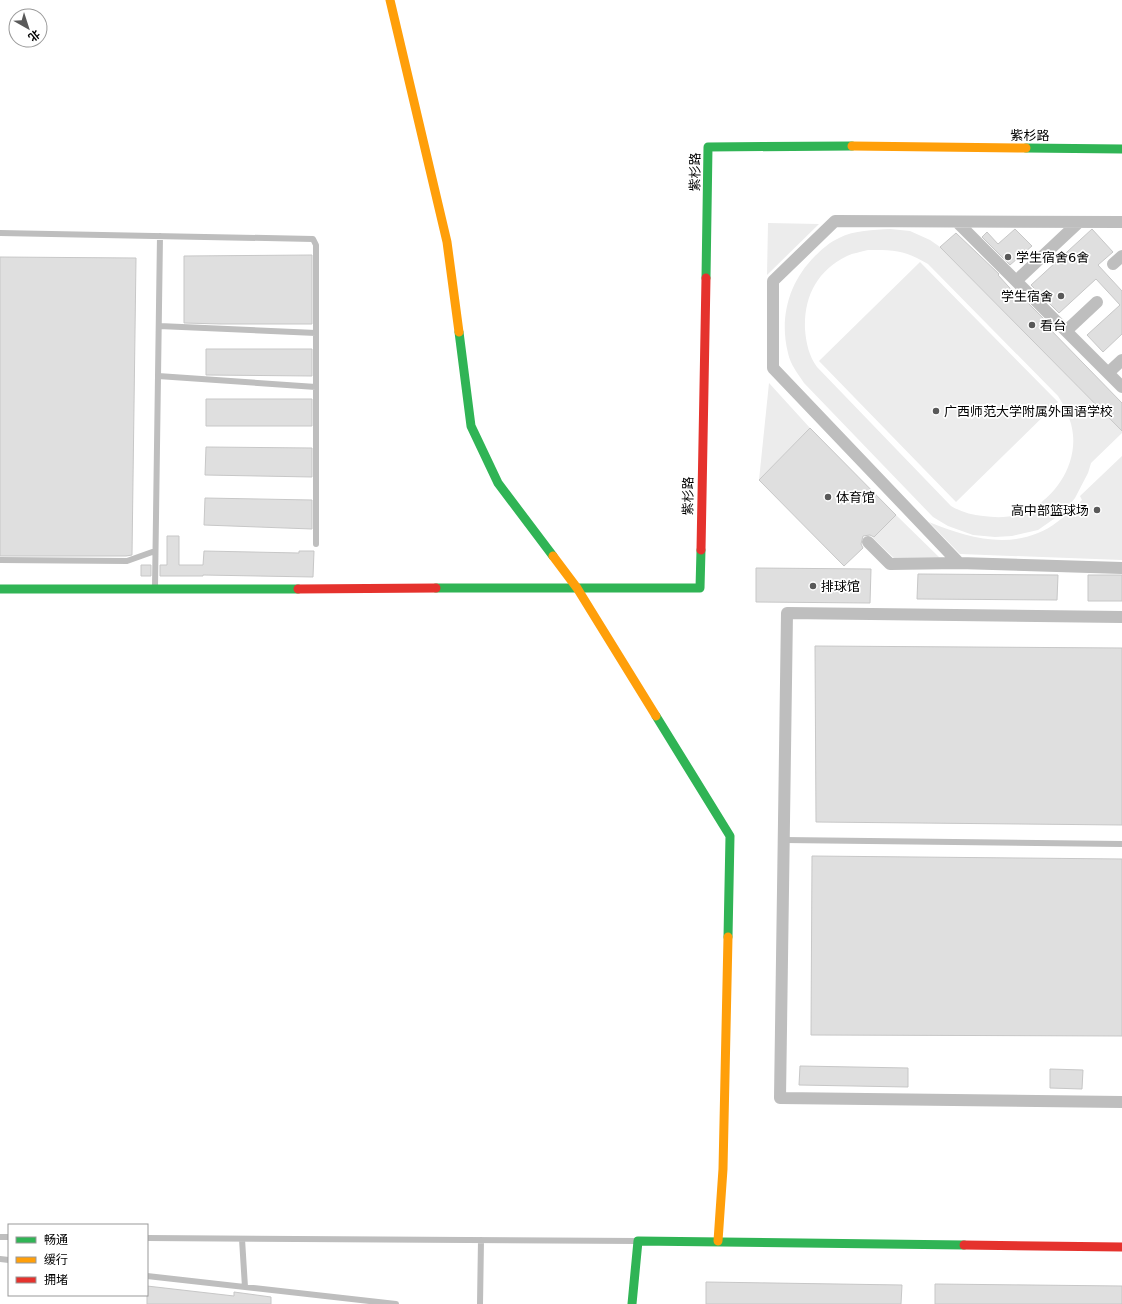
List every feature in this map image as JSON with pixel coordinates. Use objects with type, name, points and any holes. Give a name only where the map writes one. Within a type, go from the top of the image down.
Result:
[{"type":"street","points":[[390,0],[447,242],[471,426],[498,483],[577,588],[730,836],[723,1169],[718,1240]]},
{"type":"street","name":"紫杉路","points":[[577,588],[700,588],[708,147],[863,145],[932,148],[1122,149]]},
{"type":"street","points":[[959,563],[773,368],[773,281],[835,221],[1122,222]]},
{"type":"street","points":[[957,222],[1122,388]]},
{"type":"street","points":[[1016,280],[1079,222]]},
{"type":"street","points":[[1113,264],[1122,256]]},
{"type":"street","points":[[1066,331],[1097,302]]},
{"type":"street","points":[[1108,373],[1122,360]]},
{"type":"street","points":[[868,542],[890,564],[959,563],[1122,568]]},
{"type":"street","points":[[0,589],[577,588]]},
{"type":"street","points":[[1122,616],[787,613],[780,1098],[1122,1102]]},
{"type":"street","points":[[632,1304],[638,1241],[718,1240],[1122,1247]]},
{"type":"lane","points":[[0,233],[313,238],[316,245],[316,544]]},
{"type":"lane","points":[[155,589],[160,236]]},
{"type":"lane","points":[[159,326],[316,333]]},
{"type":"lane","points":[[158,376],[316,386]]},
{"type":"lane","points":[[0,560],[127,561],[155,551]]},
{"type":"lane","points":[[784,840],[1122,844]]},
{"type":"lane","points":[[148,1238],[638,1241]]},
{"type":"lane","points":[[242,1239],[245,1287]]},
{"type":"lane","points":[[480,1304],[481,1240]]},
{"type":"lane","points":[[148,1276],[396,1304]]},
{"type":"shaded area","points":[[768,223],[819,224],[767,275]]},
{"type":"shaded area","points":[[890,229],[910,231],[930,240],[940,247],[1122,431],[1122,433],[1091,463],[1088,473],[1075,498],[1067,508],[1038,530],[1012,536],[995,537],[973,535],[948,526],[933,517],[804,383],[792,365],[786,340],[786,313],[788,301],[793,289],[806,266],[826,246],[845,235],[871,230]],"holes":[[[868,250],[906,253],[928,264],[1058,396],[1068,414],[1071,425],[1073,435],[1071,459],[1061,481],[1054,490],[1036,506],[1020,514],[999,517],[979,516],[951,506],[814,363],[808,349],[805,329],[807,306],[814,286],[820,277],[837,262],[854,253]]]},
{"type":"shaded area","points":[[920,262],[1058,402],[956,502],[819,361]]},
{"type":"shaded area","points":[[769,383],[810,428],[759,480]]},
{"type":"shaded area","name":"高中部篮球场","points":[[1122,456],[1122,560],[960,554],[929,522],[969,536],[997,540],[1011,540],[1038,533],[1056,523],[1082,500],[1080,496]]},
{"type":"shaded area","points":[[896,515],[940,558],[895,559],[873,538]]},
{"type":"building","name":"学生宿舍6舍","points":[[1015,229],[1032,246],[1010,265],[982,237],[987,232],[998,244]]},
{"type":"building","name":"学生宿舍","points":[[1092,229],[1113,252],[1098,265],[1122,291],[1122,334],[1103,352],[1087,335],[1120,305],[1096,279],[1059,313],[1031,285]]},
{"type":"building","name":"看台","points":[[956,233],[999,274],[998,275],[1018,297],[1020,295],[1048,323],[1046,325],[1122,403],[1122,431],[940,247]]},
{"type":"building","points":[[312,255],[312,324],[184,323],[184,256]]},
{"type":"building","points":[[0,257],[136,258],[132,555],[0,556]]},
{"type":"building","points":[[206,349],[312,349],[312,376],[206,375]]},
{"type":"building","points":[[206,399],[312,399],[312,426],[206,426]]},
{"type":"building","name":"体育馆","points":[[810,428],[896,515],[874,537],[870,535],[863,536],[861,544],[863,548],[844,566],[759,480]]},
{"type":"building","points":[[206,447],[312,448],[312,477],[205,475]]},
{"type":"building","points":[[205,498],[312,500],[312,529],[204,525]]},
{"type":"building","points":[[167,536],[179,536],[179,565],[203,565],[204,551],[299,553],[299,551],[314,551],[313,577],[203,575],[160,576],[160,565],[167,565]]},
{"type":"building","points":[[141,565],[151,565],[151,576],[141,576]]},
{"type":"building","name":"排球馆","points":[[756,568],[871,569],[870,603],[756,602]]},
{"type":"building","points":[[918,574],[1058,575],[1057,600],[917,599]]},
{"type":"building","points":[[1088,575],[1122,575],[1122,601],[1088,601]]},
{"type":"building","points":[[815,646],[1122,648],[1122,825],[816,822]]},
{"type":"building","points":[[812,856],[1122,859],[1122,1036],[811,1035]]},
{"type":"building","points":[[800,1066],[908,1068],[908,1087],[799,1085]]},
{"type":"building","points":[[1050,1069],[1083,1070],[1082,1089],[1050,1088]]},
{"type":"building","points":[[706,1282],[902,1285],[901,1304],[706,1304]]},
{"type":"building","points":[[935,1284],[1122,1286],[1122,1304],[935,1304]]},
{"type":"building","points":[[148,1286],[234,1296],[234,1292],[271,1297],[271,1304],[147,1304]]},
{"type":"traffic: fast","points":[[706,278],[708,147],[852,146]]},
{"type":"traffic: fast","points":[[1026,148],[1122,149]]},
{"type":"traffic: fast","points":[[459,332],[471,426],[498,483],[553,556]]},
{"type":"traffic: fast","points":[[436,588],[700,588],[701,550]]},
{"type":"traffic: fast","points":[[0,589],[298,589]]},
{"type":"traffic: fast","points":[[656,716],[730,836],[728,937]]},
{"type":"traffic: fast","points":[[632,1304],[638,1241],[964,1245]]},
{"type":"traffic: slow","points":[[390,0],[447,242],[459,332]]},
{"type":"traffic: slow","points":[[852,146],[1026,148]]},
{"type":"traffic: slow","points":[[553,556],[577,588],[656,716]]},
{"type":"traffic: slow","points":[[718,1241],[723,1169],[728,937]]},
{"type":"traffic: jam","points":[[701,550],[706,278]]},
{"type":"traffic: jam","points":[[298,589],[436,588]]},
{"type":"traffic: jam","points":[[964,1245],[1122,1247]]},
{"type":"place","name":"学生宿舍6舍","points":[[1008,257]]},
{"type":"place","name":"学生宿舍","points":[[1061,296]]},
{"type":"place","name":"看台","points":[[1032,325]]},
{"type":"place","name":"广西师范大学附属外国语学校","points":[[936,411]]},
{"type":"place","name":"体育馆","points":[[828,497]]},
{"type":"place","name":"高中部篮球场","points":[[1097,510]]},
{"type":"place","name":"排球馆","points":[[813,586]]}]
